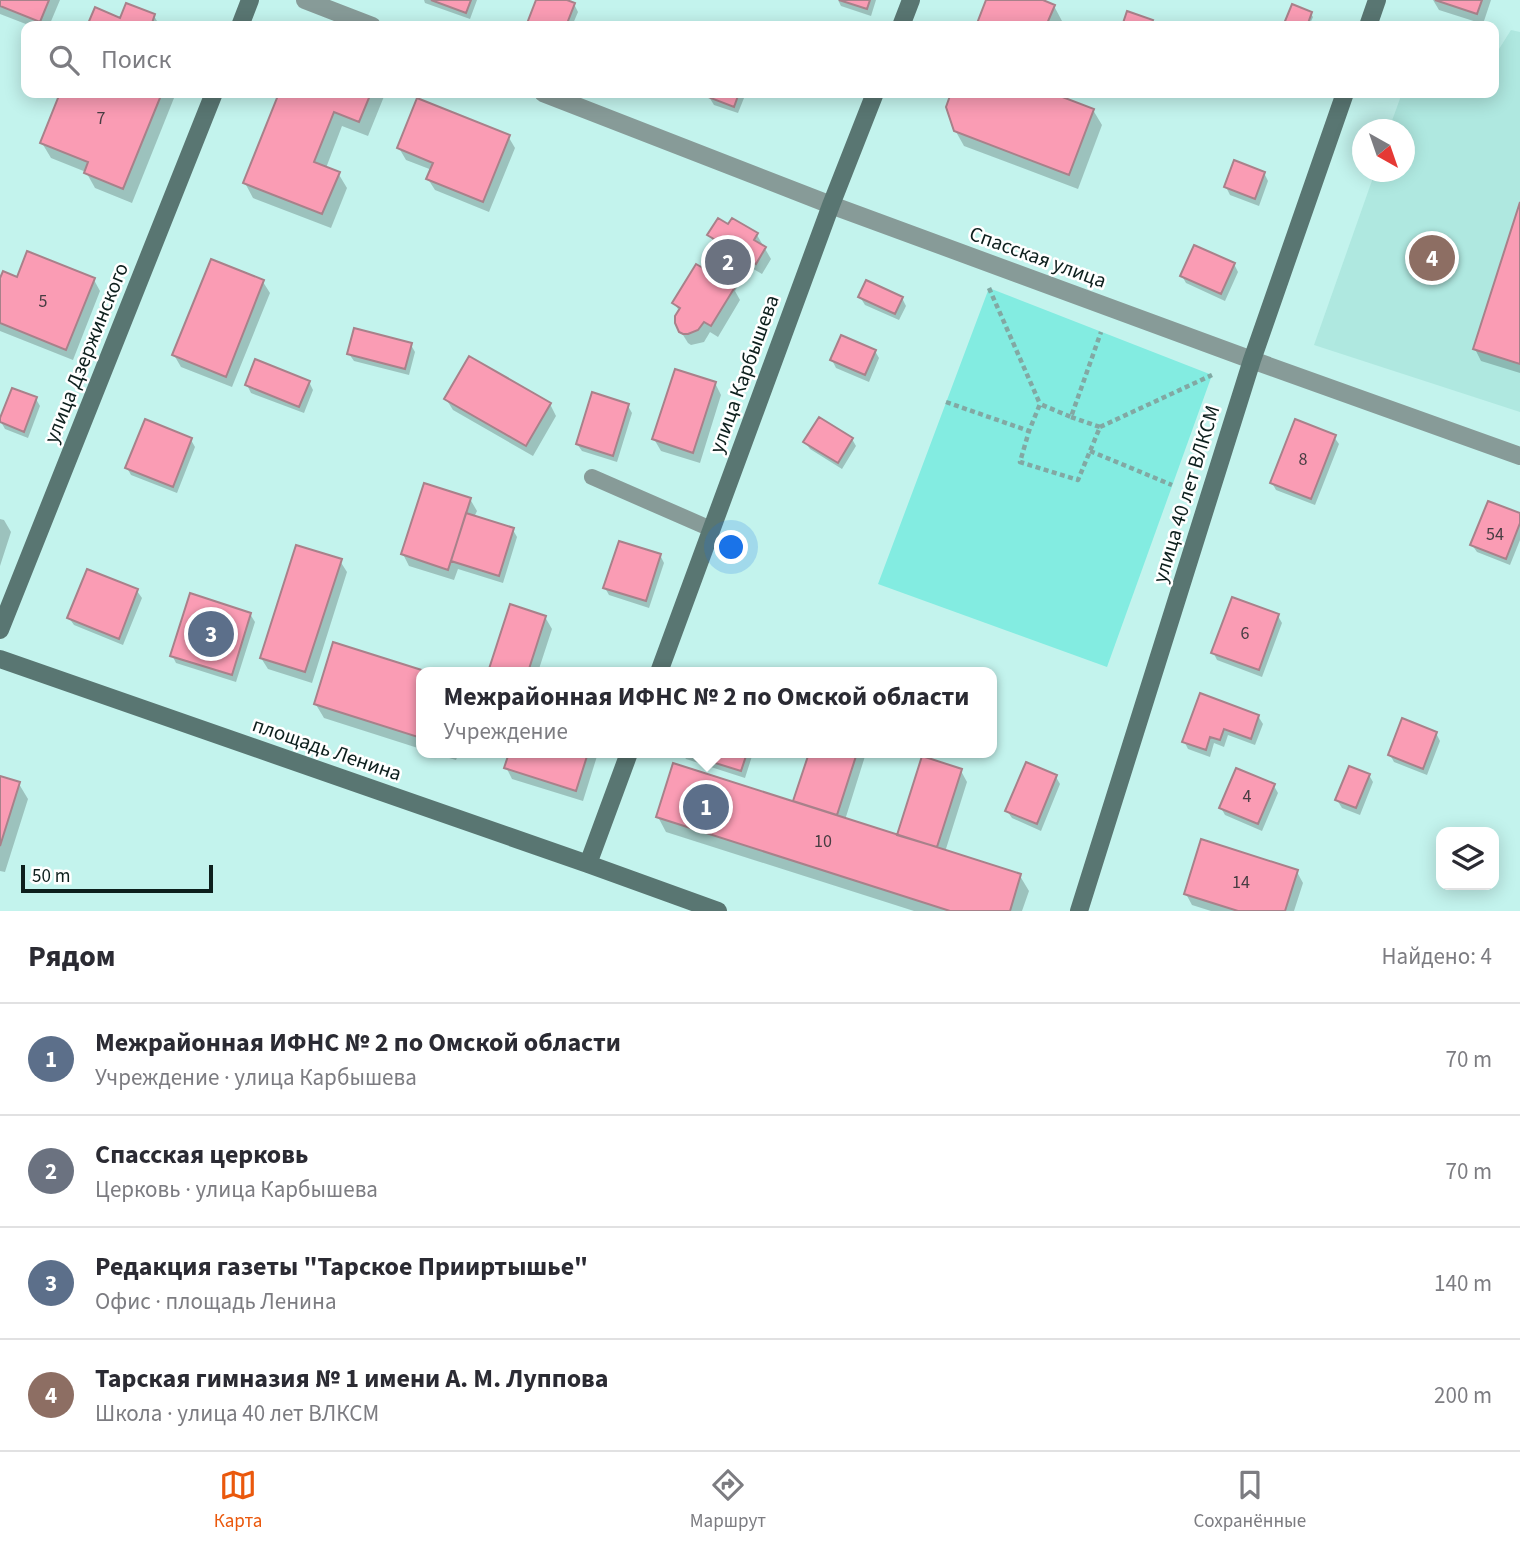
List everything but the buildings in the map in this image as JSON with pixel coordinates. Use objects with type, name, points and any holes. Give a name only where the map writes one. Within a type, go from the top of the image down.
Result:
[{"type":"street","points":[[242,21],[250,0]]},
{"type":"street","points":[[304,0],[359,21]]},
{"type":"street","points":[[903,21],[911,0]]},
{"type":"street","points":[[1370,21],[1377,0]]},
{"type":"street","name":"улица Дзержинского","points":[[0,630],[212,98]]},
{"type":"street","name":"Спасская улица","points":[[556,98],[831,205],[1520,456]]},
{"type":"street","name":"улица Карбышева","points":[[661,667],[873,98]]},
{"type":"street","name":"улица 40 лет ВЛКСМ","points":[[1079,911],[1252,360],[1343,98]]},
{"type":"street","name":"площадь Ленина","points":[[0,659],[718,911]]},
{"type":"street","points":[[588,864],[627,758]]},
{"type":"lane","points":[[592,477],[711,529]]},
{"type":"path","points":[[989,288],[1040,404],[1100,427]]},
{"type":"path","points":[[1071,417],[1101,332]]},
{"type":"path","points":[[1040,404],[1020,462],[1078,480],[1100,427],[1212,375]]},
{"type":"path","points":[[946,402],[1029,431]]},
{"type":"path","points":[[1090,451],[1172,485]]},
{"type":"shaded area","points":[[1511,30],[1520,32],[1520,412],[1314,345],[1371,182],[1415,182],[1415,119],[1393,119],[1400,98],[1499,98],[1499,49]]},
{"type":"shaded area","points":[[989,288],[1212,375],[1107,667],[878,584]]},
{"type":"place","name":"Тарская гимназия № 1 имени А. М. Луппова","points":[[1432,258]]},
{"type":"place","name":"Спасская церковь","points":[[728,262]]},
{"type":"place","name":"Редакция газеты \"Тарское Прииртышье\"","points":[[211,634]]},
{"type":"place","name":"Межрайонная ИФНС № 2 по Омской области","points":[[706,807]]}]
